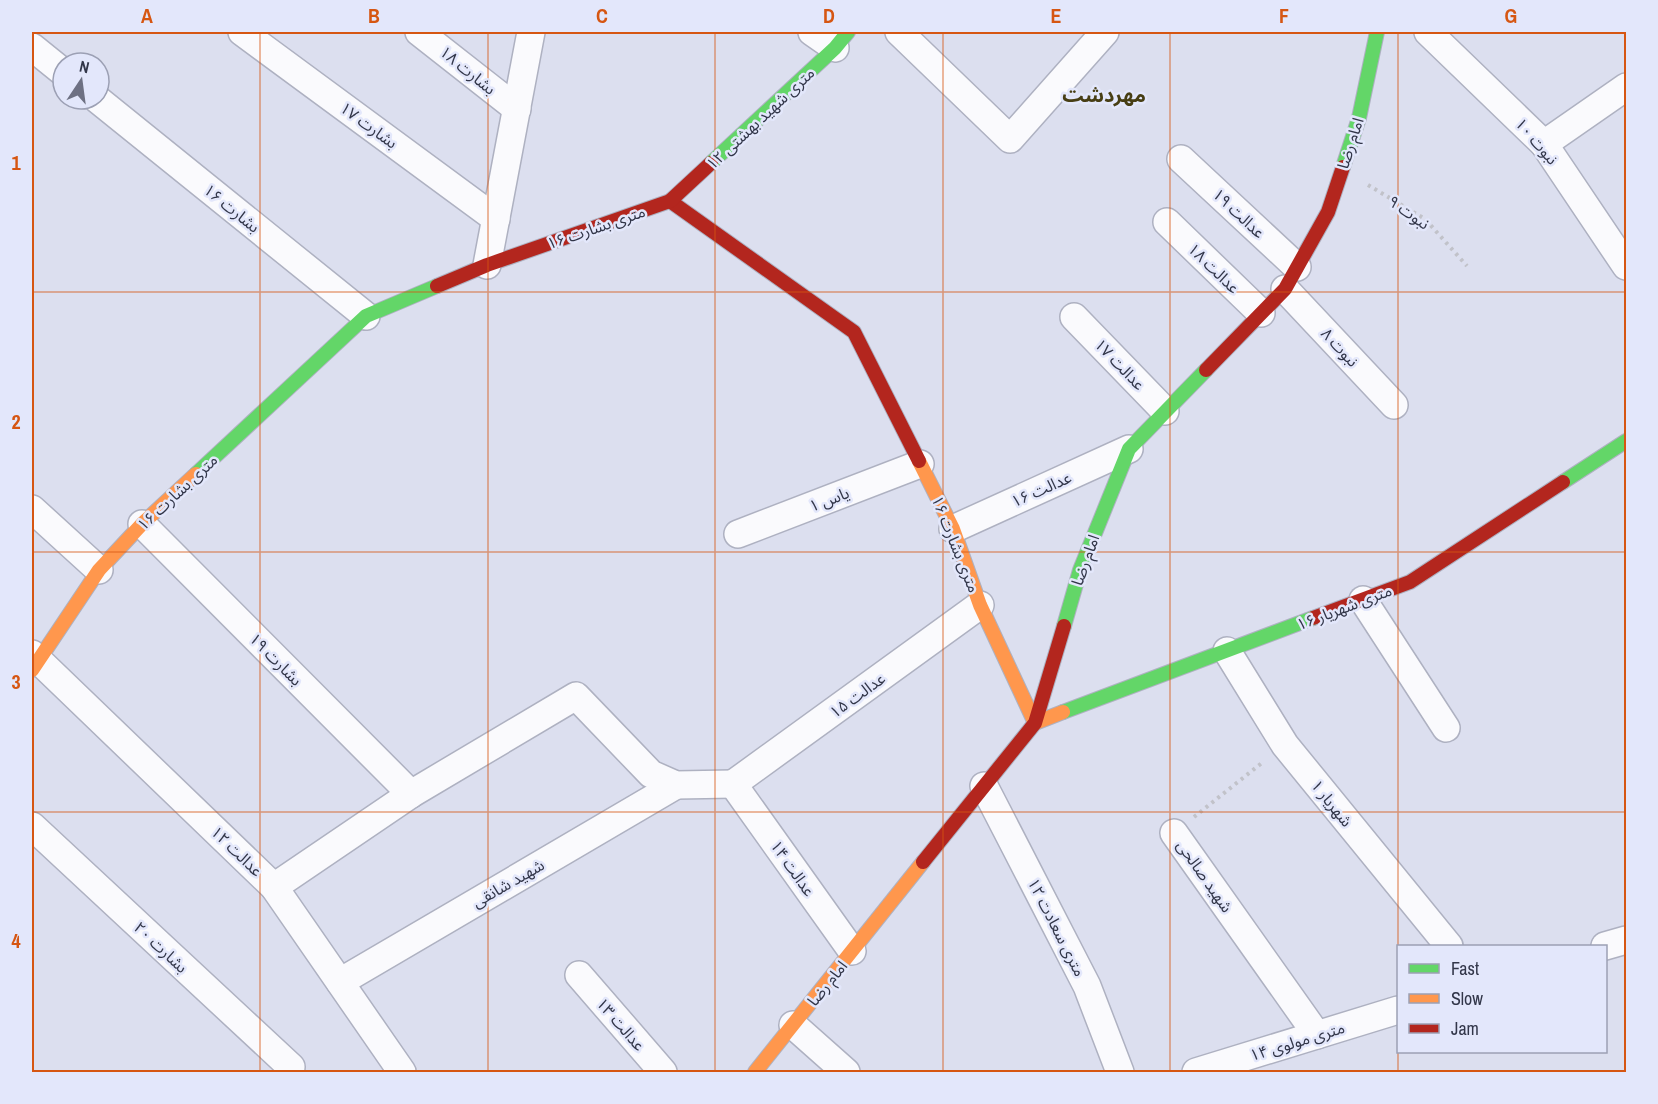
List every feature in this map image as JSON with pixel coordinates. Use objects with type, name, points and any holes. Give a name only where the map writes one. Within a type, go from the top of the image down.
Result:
[{"type":"street","name":"بشارت ۱۷","points":[[242,32],[496,219]]},
{"type":"street","name":"بشارت ۱۸","points":[[419,32],[517,110]]},
{"type":"street","points":[[487,265],[531,32]]},
{"type":"street","points":[[812,32],[842,40]]},
{"type":"street","points":[[899,32],[1010,139],[1105,32]]},
{"type":"street","name":"امام رضا","points":[[755,1072],[1035,723],[1080,570],[1129,449],[1261,313],[1291,278],[1328,212],[1359,118],[1377,32]]},
{"type":"street","name":"نبوت ۱۰","points":[[1428,32],[1544,144],[1626,266]]},
{"type":"street","name":"۱۲ متری شهید بهشتی","points":[[670,201],[842,40]]},
{"type":"street","points":[[32,47],[51,62]]},
{"type":"street","points":[[1544,144],[1626,87]]},
{"type":"street","name":"بشارت ۱۶","points":[[111,110],[366,316]]},
{"type":"street","name":"عدالت ۱۹","points":[[1181,159],[1291,278]]},
{"type":"street","name":"۱۶ متری بشارت","points":[[34,661],[99,570],[142,524],[366,316],[487,265],[670,201],[854,332],[953,529],[980,605],[1035,723]]},
{"type":"street","name":"عدالت ۱۸","points":[[1167,222],[1261,313]]},
{"type":"street","name":"نبوت ۸","points":[[1291,278],[1394,405]]},
{"type":"street","name":"عدالت ۱۷","points":[[1074,317],[1166,411]]},
{"type":"street","name":"۱۶ متری شهریار","points":[[1035,723],[1410,582],[1626,441]]},
{"type":"street","name":"عدالت ۱۶","points":[[953,529],[1129,449]]},
{"type":"street","name":"یاس ۱","points":[[738,534],[920,464]]},
{"type":"street","points":[[32,509],[99,570]]},
{"type":"street","name":"بشارت ۱۹","points":[[142,524],[411,794]]},
{"type":"street","points":[[1363,600],[1446,728]]},
{"type":"street","name":"عدالت ۱۵","points":[[733,784],[980,605]]},
{"type":"street","name":"شهریار ۱","points":[[1227,651],[1285,745],[1448,945]]},
{"type":"street","name":"عدالت ۱۲","points":[[34,661],[274,886],[402,1072]]},
{"type":"street","points":[[274,886],[411,794],[576,696],[651,774],[676,784],[733,784]]},
{"type":"street","name":"شهید شانقی","points":[[340,982],[676,784]]},
{"type":"street","name":"عدالت ۱۴","points":[[733,784],[852,951]]},
{"type":"street","name":"۱۲ متری سعادت","points":[[984,786],[1087,986],[1120,1072]]},
{"type":"street","name":"بشارت ۲۰","points":[[32,826],[291,1067]]},
{"type":"street","name":"شهید صالحی","points":[[1174,833],[1317,1035]]},
{"type":"street","name":"عدالت ۱۳","points":[[579,975],[663,1072]]},
{"type":"street","name":"۱۴ متری مولوی","points":[[1196,1072],[1397,1010]]},
{"type":"street","points":[[793,1025],[846,1072]]},
{"type":"path","name":"نبوت ۹","points":[[1342,169],[1425,219],[1467,266]]},
{"type":"path","name":"شهید صالحی","points":[[1174,833],[1285,745]]},
{"type":"traffic: fast","points":[[711,163],[835,48],[848,32]]},
{"type":"traffic: fast","points":[[1343,167],[1359,118],[1377,32]]},
{"type":"traffic: fast","points":[[196,474],[366,316],[437,286]]},
{"type":"traffic: fast","points":[[1064,626],[1080,570],[1129,449],[1206,370]]},
{"type":"traffic: fast","points":[[1563,482],[1626,441]]},
{"type":"traffic: fast","points":[[1063,712],[1313,618]]},
{"type":"traffic: slow","points":[[919,461],[953,529],[980,605],[1035,723],[1063,712]]},
{"type":"traffic: slow","points":[[32,670],[99,570],[142,524],[196,474]]},
{"type":"traffic: slow","points":[[755,1072],[923,862]]},
{"type":"traffic: jam","points":[[437,286],[487,265],[670,201],[711,163]]},
{"type":"traffic: jam","points":[[1206,370],[1285,289],[1328,212],[1343,167]]},
{"type":"traffic: jam","points":[[670,201],[854,332],[919,461]]},
{"type":"traffic: jam","points":[[1313,618],[1410,582],[1563,482]]},
{"type":"traffic: jam","points":[[923,862],[1035,723],[1064,626]]},
{"type":"district","name":"مهردشت","points":[[1104,95]]}]
